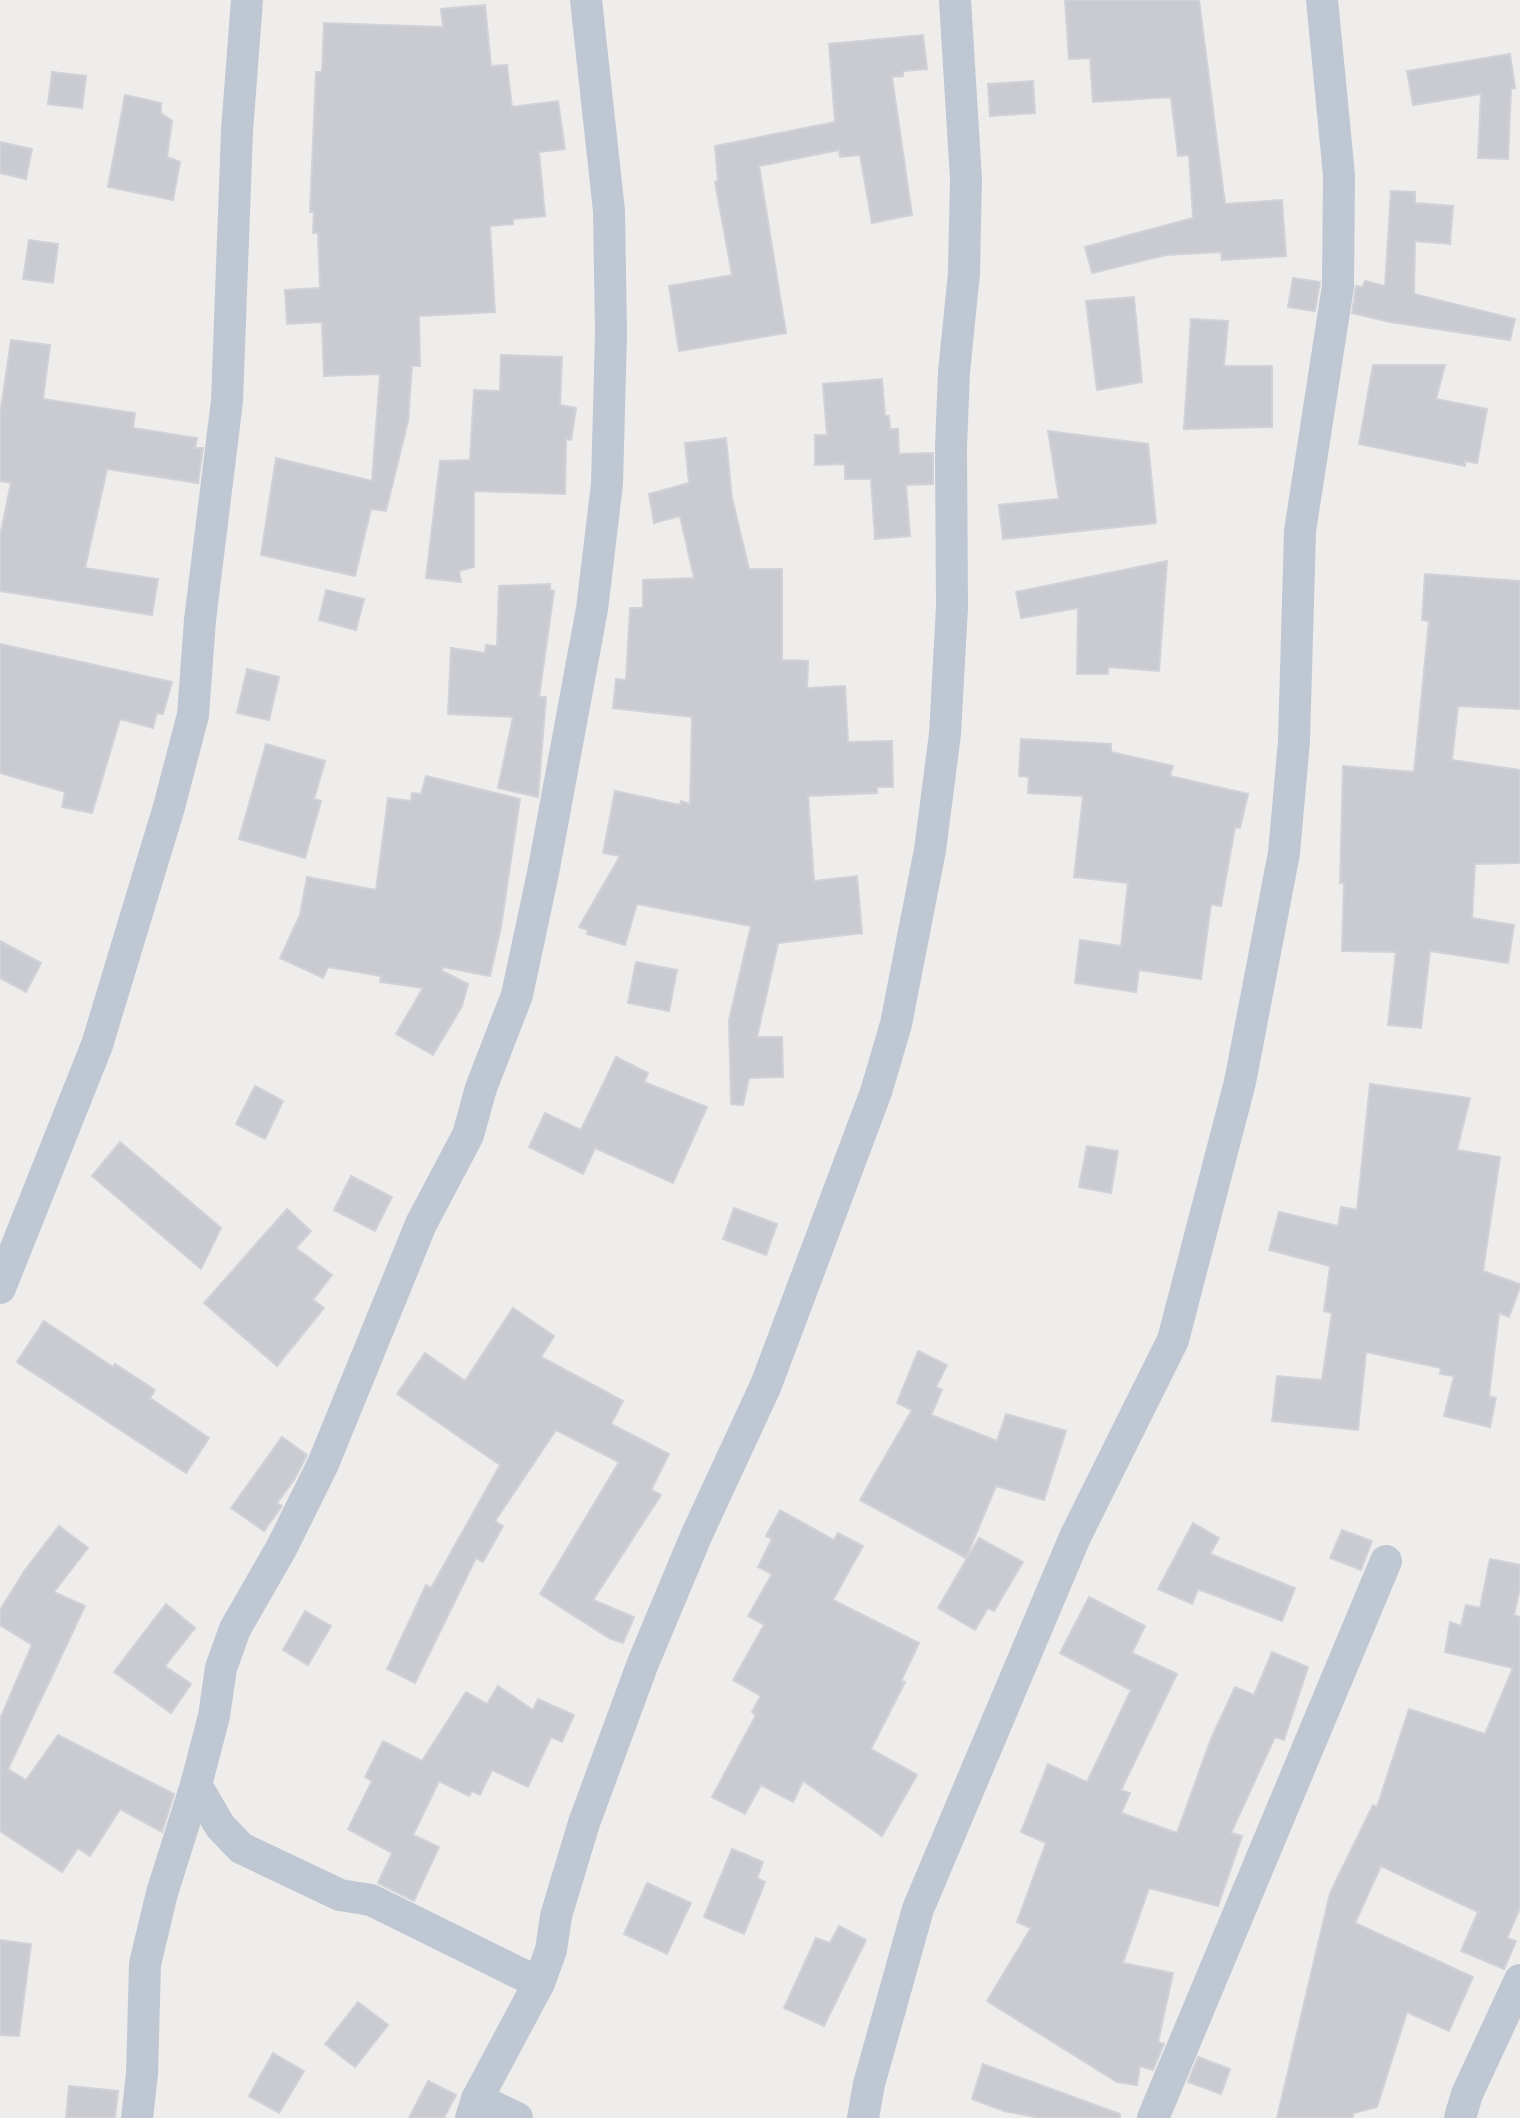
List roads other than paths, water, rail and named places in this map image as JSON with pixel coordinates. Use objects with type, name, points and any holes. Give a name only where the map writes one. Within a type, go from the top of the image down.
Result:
[{"type":"street","points":[[0,1288],[97,1045],[169,807],[193,715],[200,620],[227,401],[237,131],[247,0]]},
{"type":"street","points":[[137,2118],[142,2074],[145,1964],[162,1893],[196,1785],[214,1716],[221,1668],[235,1629],[282,1547],[323,1464],[421,1224],[468,1135],[481,1087],[517,995],[592,609],[607,484],[611,333],[608,211],[586,0]]},
{"type":"street","points":[[517,2118],[474,2108],[539,1983],[551,1950],[556,1916],[584,1823],[643,1663],[697,1534],[766,1385],[859,1139],[896,1024],[913,948],[930,850],[945,734],[952,607],[951,447],[954,372],[964,273],[966,179],[955,0]]},
{"type":"street","points":[[863,2118],[869,2084],[918,1909],[1075,1537],[1173,1340],[1240,1082],[1284,853],[1294,741],[1300,531],[1338,286],[1339,175],[1322,0]]},
{"type":"street","points":[[1153,2118],[1386,1561]]},
{"type":"street","points":[[196,1785],[220,1826],[241,1848],[340,1895],[371,1900],[539,1983]]},
{"type":"street","points":[[1460,2118],[1467,2094],[1520,1980]]}]
